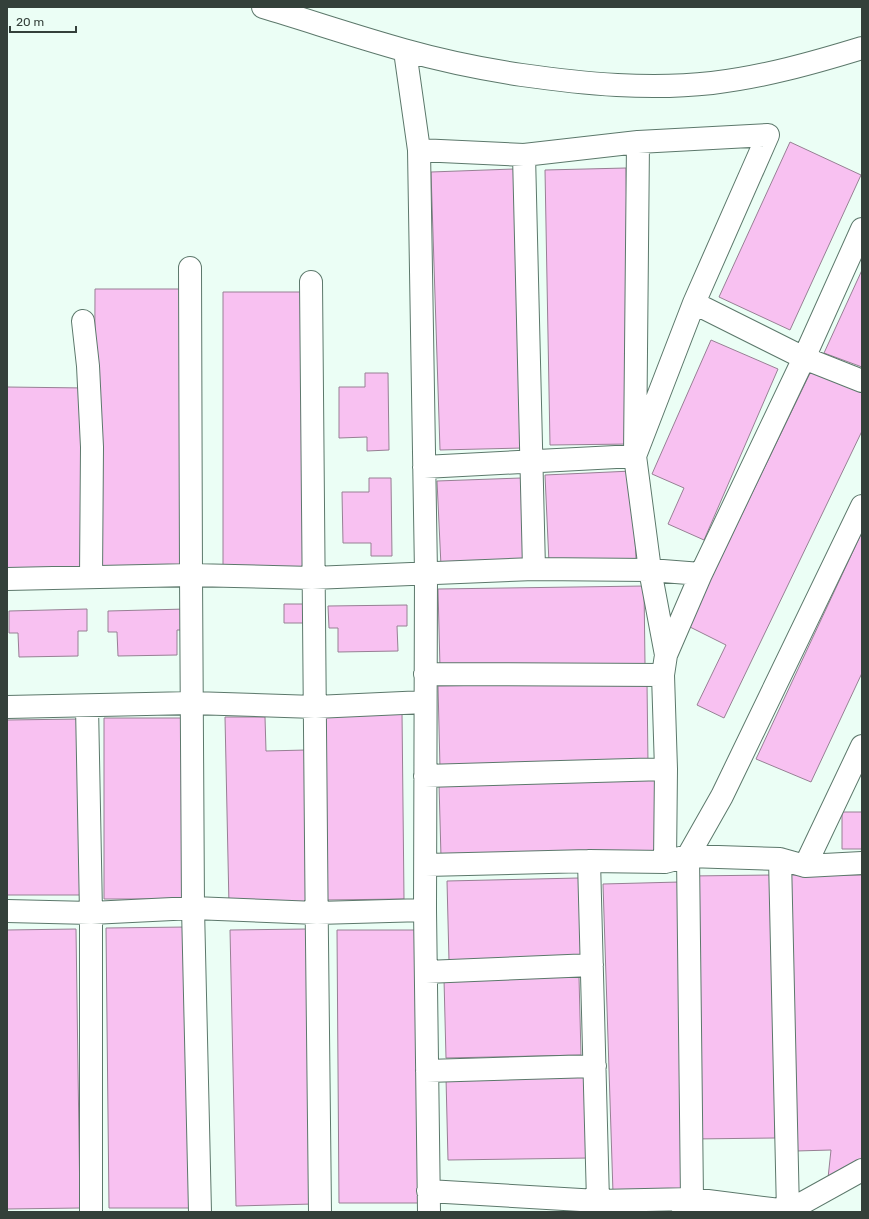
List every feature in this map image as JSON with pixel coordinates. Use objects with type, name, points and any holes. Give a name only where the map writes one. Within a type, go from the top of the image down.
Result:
[{"type":"street","points":[[263,7],[405,51],[452,62],[541,78],[596,84],[644,86],[692,85],[745,78],[778,72],[862,48]]},
{"type":"street","points":[[405,51],[419,150],[426,573],[425,910],[428,1202],[597,1207],[687,1206],[788,1211],[862,1170]]},
{"type":"street","points":[[419,150],[524,155],[638,142],[768,135],[694,303],[636,456]]},
{"type":"street","points":[[638,142],[636,456],[650,570],[665,665],[665,862]]},
{"type":"street","points":[[524,155],[534,569]]},
{"type":"street","points":[[665,665],[701,574],[804,358],[862,229]]},
{"type":"street","points":[[190,268],[190,574],[193,908],[200,1212]]},
{"type":"street","points":[[311,282],[312,578],[315,707],[320,1212]]},
{"type":"street","points":[[694,303],[804,358],[862,381]]},
{"type":"street","points":[[83,321],[88,366],[92,447],[91,577]]},
{"type":"street","points":[[424,467],[636,456]]},
{"type":"street","points":[[687,1206],[688,856],[722,796],[862,506]]},
{"type":"street","points":[[7,579],[190,574],[312,578],[534,569],[650,570],[701,574]]},
{"type":"street","points":[[425,674],[665,665]]},
{"type":"street","points":[[7,707],[192,704],[315,707],[425,702]]},
{"type":"street","points":[[87,706],[90,913],[91,1212]]},
{"type":"street","points":[[805,866],[862,746]]},
{"type":"street","points":[[425,776],[666,769]]},
{"type":"street","points":[[426,865],[589,861],[665,862],[688,856],[780,859],[805,866],[862,863]]},
{"type":"street","points":[[780,859],[788,1211]]},
{"type":"street","points":[[589,861],[595,1066],[597,1207]]},
{"type":"street","points":[[7,911],[90,913],[193,908],[317,913],[425,910]]},
{"type":"street","points":[[426,972],[592,965]]},
{"type":"street","points":[[427,1071],[595,1066]]},
{"type":"building","points":[[790,142],[861,175],[790,330],[719,297]]},
{"type":"building","points":[[626,168],[631,444],[550,445],[545,170]]},
{"type":"building","points":[[514,169],[523,448],[440,450],[431,172]]},
{"type":"building","points":[[862,270],[862,367],[824,353]]},
{"type":"building","points":[[95,289],[184,289],[184,566],[94,566]]},
{"type":"building","points":[[223,292],[305,292],[304,568],[223,567]]},
{"type":"building","points":[[711,340],[778,369],[704,540],[668,524],[684,488],[652,474]]},
{"type":"building","points":[[813,367],[862,391],[862,431],[724,718],[697,705],[726,645],[688,626]]},
{"type":"building","points":[[365,373],[388,373],[389,450],[367,451],[367,437],[339,438],[339,387],[365,387]]},
{"type":"building","points":[[7,387],[85,388],[85,574],[7,573]]},
{"type":"building","points":[[632,471],[636,559],[549,563],[545,475]]},
{"type":"building","points":[[369,478],[391,478],[392,556],[371,556],[371,543],[343,543],[342,492],[369,492]]},
{"type":"building","points":[[521,478],[524,562],[441,566],[437,481]]},
{"type":"building","points":[[862,532],[862,673],[811,782],[756,759]]},
{"type":"building","points":[[644,586],[645,664],[440,668],[438,589]]},
{"type":"building","points":[[284,604],[304,604],[304,623],[284,623]]},
{"type":"building","points":[[407,605],[407,626],[397,626],[398,651],[338,652],[338,628],[329,628],[328,606]]},
{"type":"building","points":[[87,609],[87,631],[78,631],[78,656],[19,657],[18,633],[9,633],[9,611]]},
{"type":"building","points":[[186,609],[186,630],[177,630],[177,655],[118,656],[117,632],[108,632],[108,611]]},
{"type":"building","points":[[647,682],[648,764],[440,768],[438,686]]},
{"type":"building","points":[[402,712],[404,899],[324,900],[322,713]]},
{"type":"building","points":[[225,717],[265,717],[266,751],[306,750],[308,905],[229,906]]},
{"type":"building","points":[[104,718],[185,718],[185,899],[104,899]]},
{"type":"building","points":[[80,719],[82,895],[7,895],[7,720]]},
{"type":"building","points":[[655,778],[657,852],[441,857],[439,784]]},
{"type":"building","points":[[842,812],[862,812],[862,849],[842,849]]},
{"type":"building","points":[[772,875],[775,1138],[693,1139],[690,876]]},
{"type":"building","points":[[791,875],[862,875],[862,1160],[828,1178],[831,1150],[796,1151]]},
{"type":"building","points":[[579,878],[582,958],[449,961],[447,881]]},
{"type":"building","points":[[680,882],[690,1191],[613,1193],[603,884]]},
{"type":"building","points":[[186,927],[189,1208],[109,1208],[106,928]]},
{"type":"building","points":[[76,929],[80,1208],[7,1209],[7,930]]},
{"type":"building","points":[[307,929],[313,1204],[236,1206],[230,930]]},
{"type":"building","points":[[337,930],[415,930],[418,1203],[339,1203]]},
{"type":"building","points":[[579,977],[581,1055],[446,1058],[444,979]]},
{"type":"building","points":[[589,1076],[590,1158],[448,1160],[446,1078]]}]
